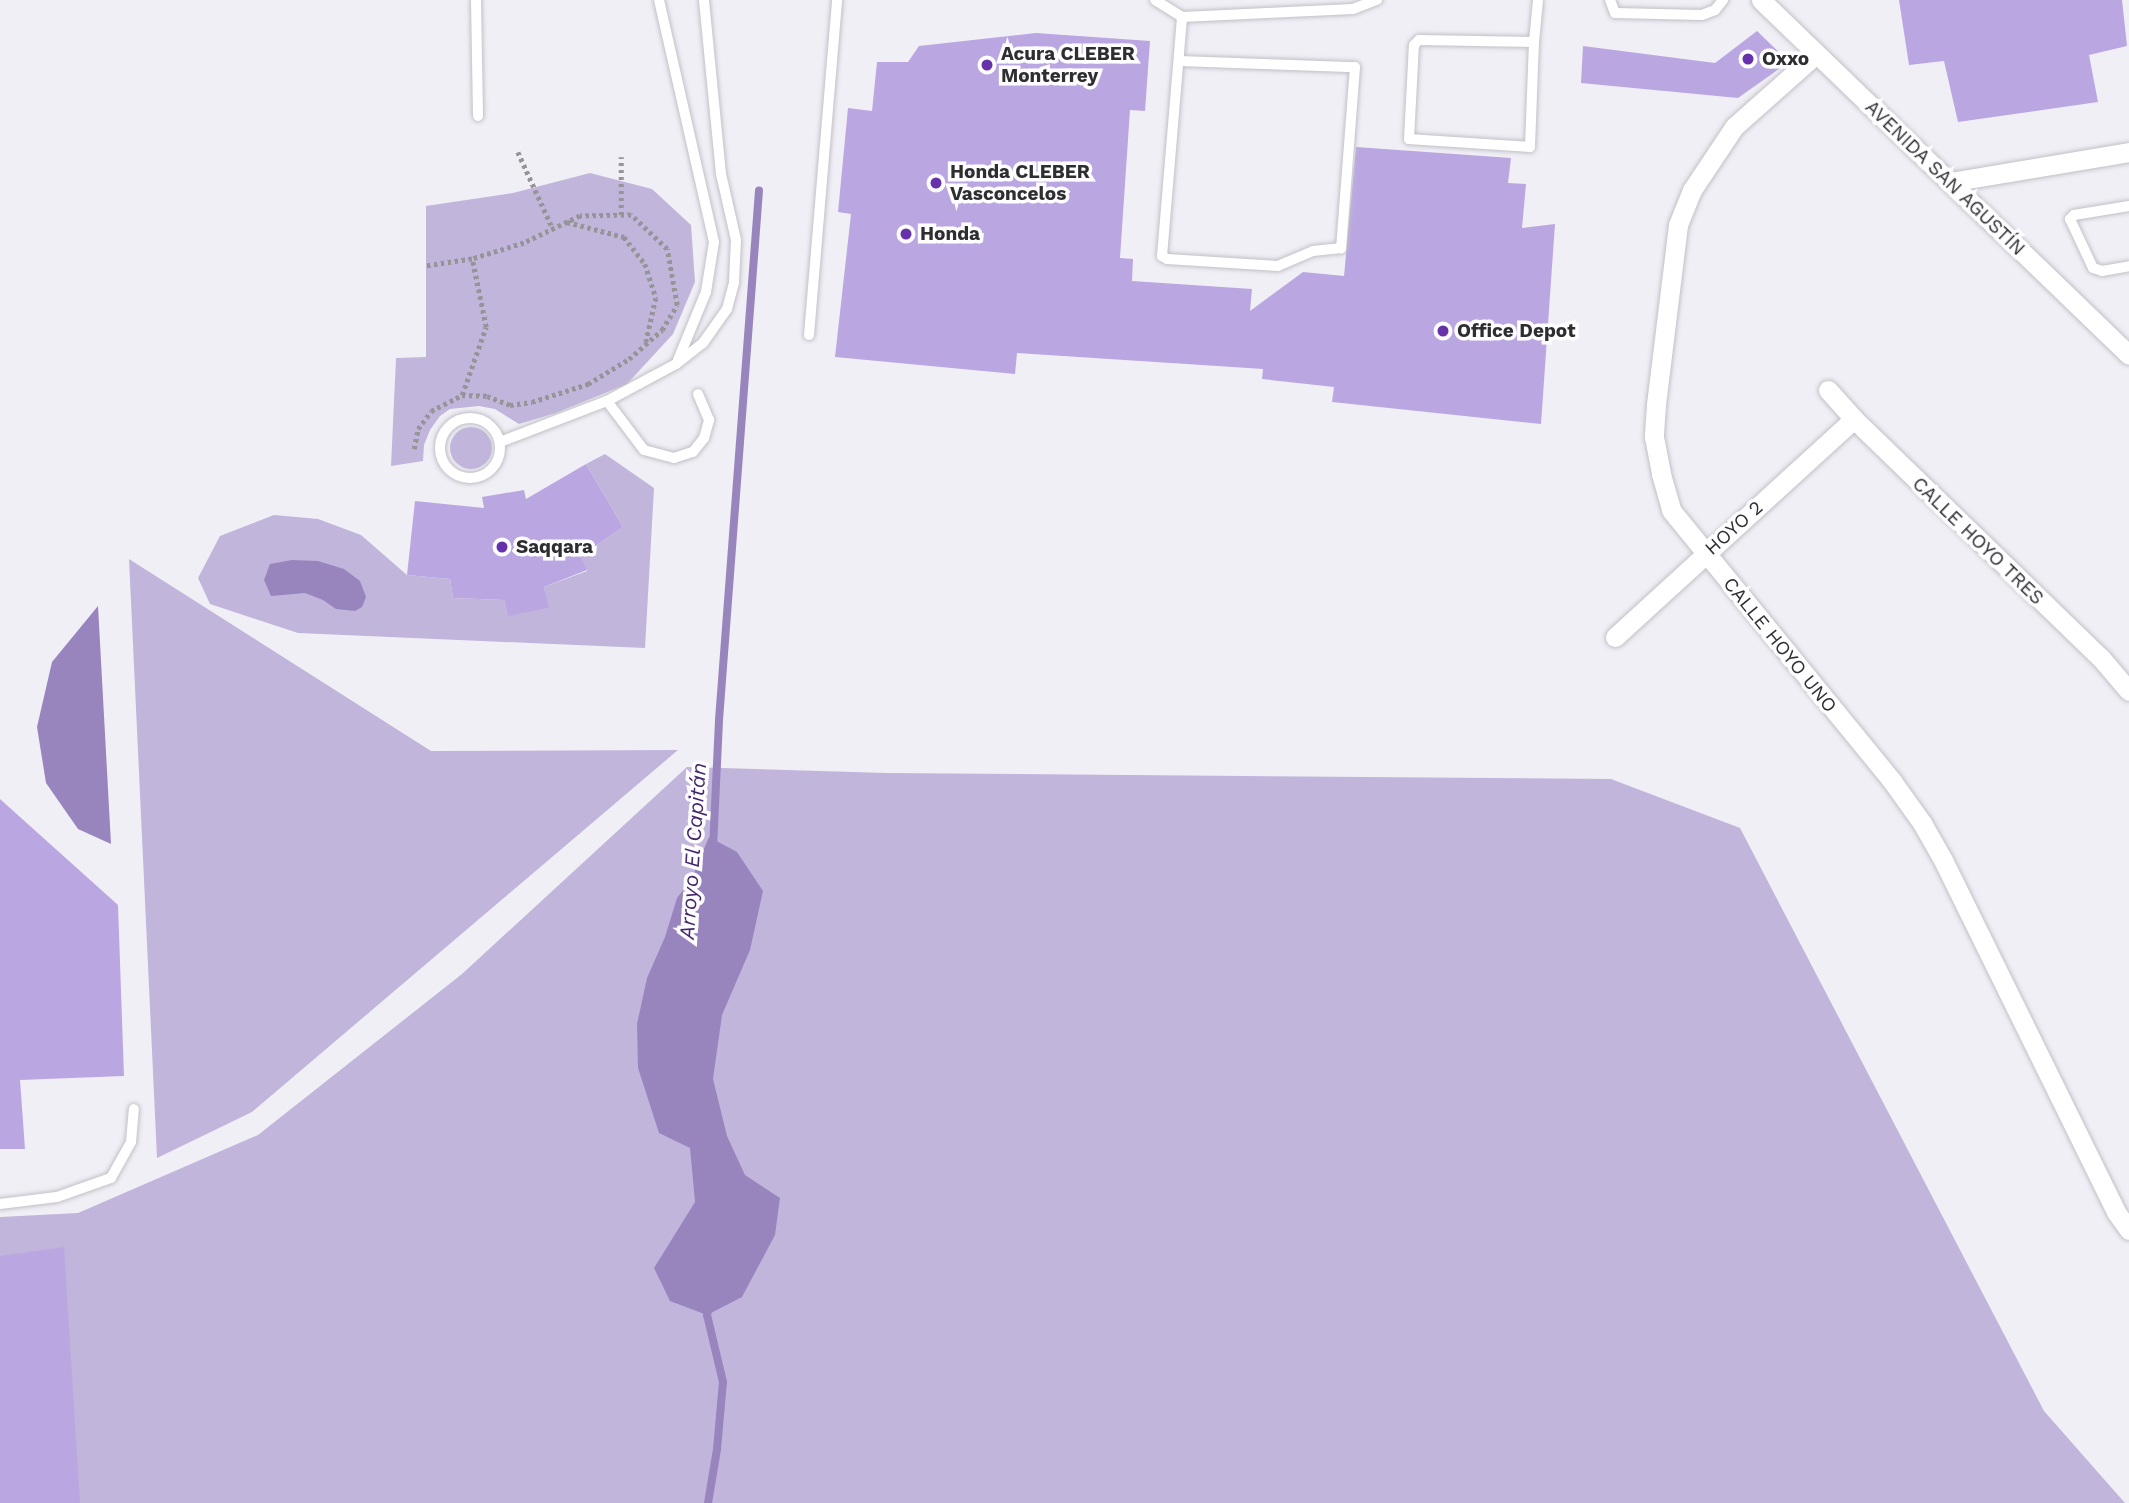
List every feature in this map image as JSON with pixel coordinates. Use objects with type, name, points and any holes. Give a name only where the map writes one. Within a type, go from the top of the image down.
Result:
[{"type":"street","name":"AVENIDA SAN AGUSTÍN","points":[[1761,0],[2129,355]]},
{"type":"street","name":"CALLE HOYO UNO","points":[[1815,54],[1734,127],[1692,190],[1678,225],[1654,438],[1671,510],[1892,781],[1922,823],[2116,1212],[2129,1230]]},
{"type":"street","points":[[1950,182],[2129,152]]},
{"type":"street","name":"CALLE HOYO TRES","points":[[1828,390],[1854,419],[2101,659],[2129,691]]},
{"type":"street","name":"HOYO 2","points":[[1615,637],[1854,419]]},
{"type":"lane","points":[[476,0],[478,116]]},
{"type":"lane","points":[[659,0],[714,242],[712,265],[703,300],[677,364]]},
{"type":"lane","points":[[500,442],[607,401],[677,364],[704,343],[722,319],[734,282],[736,240],[721,174],[704,0]]},
{"type":"lane","points":[[809,335],[837,0]]},
{"type":"lane","points":[[1155,0],[1182,16],[1353,9],[1377,0]]},
{"type":"lane","points":[[1534,42],[1416,41],[1409,139],[1529,148],[1538,0]]},
{"type":"lane","points":[[1610,0],[1615,13],[1703,15],[1715,10],[1723,0]]},
{"type":"lane","points":[[1180,61],[1354,66],[1341,248],[1313,251],[1275,266],[1162,256],[1182,16]]},
{"type":"lane","points":[[2129,206],[2074,215],[2070,219],[2093,268],[2102,271],[2129,266]]},
{"type":"lane","points":[[607,401],[644,450],[674,458],[693,452],[704,438],[709,420],[698,394]]},
{"type":"lane","points":[[464,418],[483,420],[491,425],[500,442],[500,453],[490,470],[471,478],[452,471],[441,454],[443,436],[448,428],[464,418]]},
{"type":"lane","points":[[0,1204],[57,1198],[111,1178],[131,1142],[134,1109]]},
{"type":"path","points":[[518,152],[553,229]]},
{"type":"path","points":[[621,158],[621,215]]},
{"type":"path","points":[[414,449],[418,429],[431,411],[462,395],[487,396],[510,405],[532,402],[588,384],[629,359],[662,330],[677,305],[667,249],[631,215],[580,216],[524,243],[472,259],[425,266]]},
{"type":"path","points":[[566,222],[624,237],[645,264],[656,298],[646,343]]},
{"type":"path","points":[[462,395],[485,327],[472,259]]},
{"type":"shaded area","points":[[590,173],[652,189],[691,225],[695,282],[673,334],[627,384],[556,413],[519,424],[495,409],[479,406],[450,409],[440,416],[430,430],[424,445],[423,461],[391,466],[396,358],[426,357],[426,206],[513,193]]},
{"type":"shaded area","points":[[471,427],[486,433],[492,448],[486,463],[471,469],[456,463],[450,448],[456,433]]},
{"type":"shaded area","points":[[605,454],[654,488],[645,648],[298,633],[210,604],[198,578],[220,536],[274,515],[318,519],[361,535],[407,575],[450,579],[453,598],[504,600],[508,615],[548,608],[544,587],[587,571],[581,556],[623,527],[586,464]]},
{"type":"shaded area","points":[[129,559],[431,751],[678,750],[252,1112],[157,1158]]},
{"type":"shaded area","points":[[292,560],[318,561],[344,569],[360,581],[366,597],[362,607],[355,611],[336,609],[305,593],[271,596],[264,580],[270,564]]},
{"type":"shaded area","points":[[98,606],[111,844],[78,829],[46,783],[37,727],[52,662]]},
{"type":"shaded area","points":[[687,767],[886,773],[1611,779],[1740,828],[2044,1411],[2125,1503],[0,1503],[0,1217],[78,1213],[258,1135],[462,974]]},
{"type":"shaded area","points":[[709,837],[737,852],[763,891],[750,950],[722,1015],[713,1079],[727,1136],[745,1175],[780,1198],[775,1235],[742,1297],[707,1315],[670,1301],[654,1268],[695,1202],[690,1148],[659,1133],[638,1068],[637,1024],[647,978],[665,937],[677,898],[691,880]]},
{"type":"building","points":[[1899,0],[2122,0],[2127,46],[2089,55],[2098,102],[1958,122],[1944,61],[1909,65]]},
{"type":"building","points":[[1757,31],[1789,62],[1738,98],[1581,83],[1583,46],[1715,63]]},
{"type":"building","points":[[1036,33],[1150,41],[1145,111],[1130,110],[1120,258],[1133,259],[1132,281],[1252,289],[1250,311],[1303,272],[1344,276],[1356,147],[1511,158],[1508,183],[1526,184],[1522,228],[1555,224],[1541,424],[1332,402],[1334,387],[1262,379],[1263,369],[1017,353],[1015,374],[835,357],[851,214],[838,212],[848,108],[872,111],[877,62],[908,62],[919,46]]},
{"type":"building","name":"Saqqara","points":[[586,464],[623,527],[581,556],[587,570],[544,587],[549,608],[508,616],[504,600],[453,598],[450,579],[407,575],[415,501],[484,508],[482,497],[524,490],[526,499]]},
{"type":"building","points":[[0,799],[118,905],[124,1076],[20,1080],[25,1149],[0,1149]]},
{"type":"building","points":[[64,1247],[80,1503],[0,1503],[0,1256]]},
{"type":"waterway","name":"Arroyo El Capitán","points":[[713,848],[719,720],[759,191]]},
{"type":"waterway","name":"Arroyo El Capitán","points":[[708,1503],[717,1449],[723,1382],[707,1315],[709,1306]]},
{"type":"place","name":"Oxxo","points":[[1748,59]]},
{"type":"place","name":"Acura CLEBER Monterrey","points":[[987,65]]},
{"type":"place","name":"Honda CLEBER Vasconcelos","points":[[936,183]]},
{"type":"place","name":"Honda","points":[[906,234]]},
{"type":"place","name":"Office Depot","points":[[1443,331]]},
{"type":"place","name":"Saqqara","points":[[502,547]]}]
